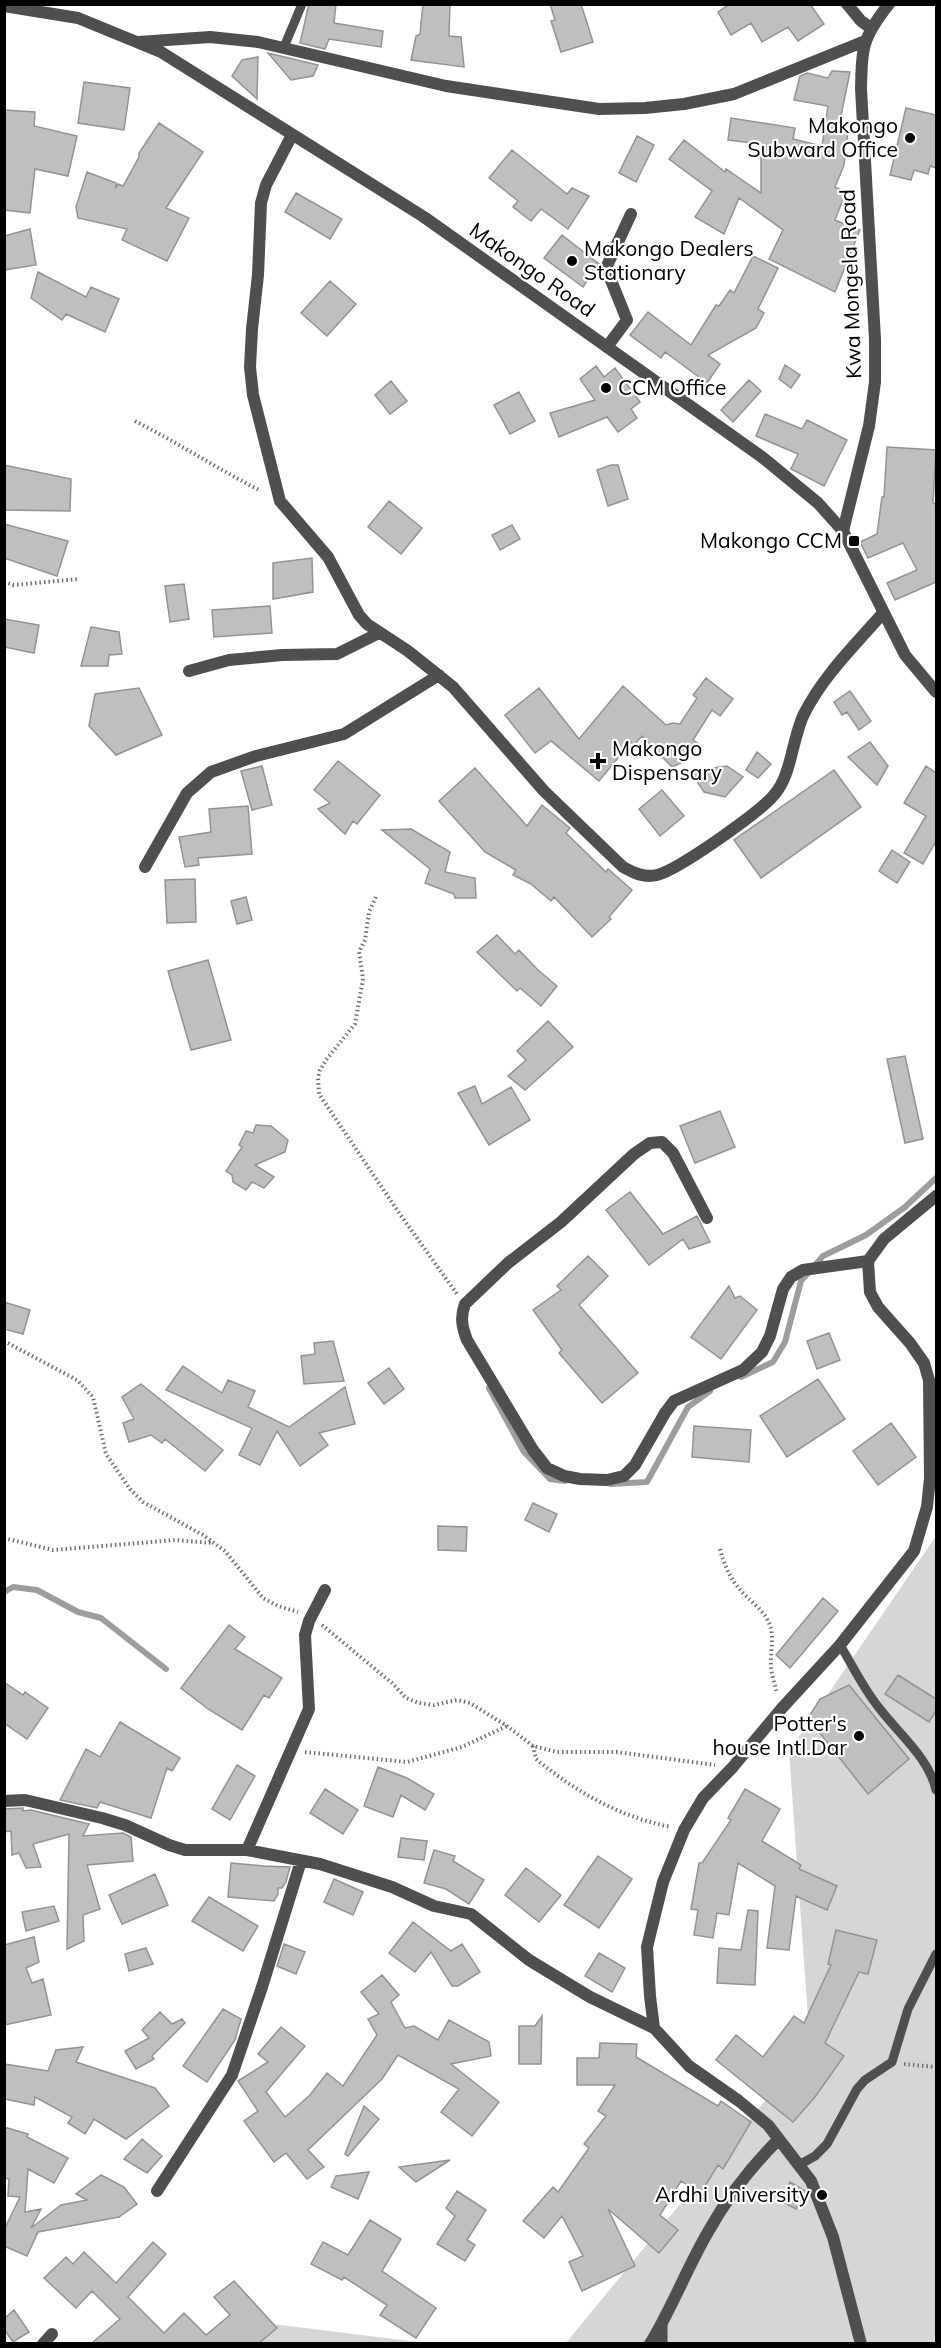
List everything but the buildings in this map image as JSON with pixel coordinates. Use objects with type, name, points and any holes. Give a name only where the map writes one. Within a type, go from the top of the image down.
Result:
[{"type":"street","points":[[847,4],[861,21],[871,28]]},
{"type":"street","name":"Kwa Mongela Road","points":[[843,531],[874,402],[875,339],[861,89],[862,59],[871,28],[889,4]]},
{"type":"street","name":"Makongo Road","points":[[4,6],[41,8],[78,18],[161,52],[424,217],[762,457],[818,502],[843,531],[905,655],[936,692]]},
{"type":"street","points":[[139,42],[210,37],[258,42],[284,47],[314,57],[446,86],[599,109],[684,104],[734,94],[866,41]]},
{"type":"street","points":[[292,135],[266,185],[261,203],[258,275],[250,367],[253,395],[280,501],[328,557],[359,615],[379,633],[408,651],[453,687],[544,791],[622,867],[639,875],[656,875],[675,869],[775,795],[789,765],[796,734],[804,713],[830,673],[883,613]]},
{"type":"street","points":[[607,347],[627,320],[606,268],[631,214]]},
{"type":"street","points":[[189,671],[229,660],[282,655],[337,654],[379,633]]},
{"type":"street","points":[[145,867],[188,793],[211,772],[256,756],[344,734],[440,675]]},
{"type":"street","points":[[707,1218],[674,1153],[662,1142],[650,1143],[634,1154],[561,1222],[508,1263],[465,1304],[462,1326],[467,1340],[533,1450],[547,1468],[564,1476],[580,1479],[607,1480],[624,1476],[636,1465],[674,1401],[743,1370],[762,1353],[770,1336],[783,1289],[791,1277],[803,1270],[868,1261]]},
{"type":"street","points":[[654,2028],[647,1947],[663,1882],[684,1830],[703,1798],[840,1645],[914,1551],[932,1506],[929,1380],[924,1363],[910,1343],[878,1307],[870,1292],[868,1261],[884,1239],[936,1196]]},
{"type":"street","points":[[247,1850],[309,1709],[305,1635],[311,1616],[325,1590]]},
{"type":"street","points":[[4,1801],[25,1800],[102,1818],[126,1825],[185,1850],[247,1850],[300,1862],[320,1864],[392,1887],[434,1906],[471,1914],[529,1960],[590,1997],[654,2028],[689,2066],[739,2101],[768,2125],[811,2181],[833,2237],[861,2343]]},
{"type":"street","points":[[157,2191],[232,2075],[262,1987],[300,1862]]},
{"type":"street","points":[[650,2343],[663,2322],[708,2231],[753,2165],[778,2139]]},
{"type":"street","points":[[43,2343],[52,2334]]},
{"type":"lane","points":[[284,47],[302,4]]},
{"type":"lane","points":[[840,1645],[879,1708],[901,1732],[926,1766],[936,1790]]},
{"type":"lane","points":[[799,2165],[815,2156],[827,2144],[857,2089],[865,2080],[892,2062],[908,2009],[936,1954]]},
{"type":"lane","points":[[663,2322],[663,2343]]},
{"type":"path","points":[[135,421],[175,441],[215,467],[280,501]]},
{"type":"path","points":[[4,582],[14,585],[78,579]]},
{"type":"path","points":[[376,897],[369,912],[360,951],[363,979],[355,1024],[320,1070],[318,1078],[320,1094],[397,1210],[465,1304]]},
{"type":"path","points":[[4,1341],[77,1380],[87,1389],[93,1397],[106,1454],[130,1489],[143,1502],[203,1534],[225,1551],[263,1598],[278,1606],[311,1616],[384,1676],[406,1698],[434,1705],[457,1700],[470,1703],[507,1726],[533,1746],[557,1752],[617,1752],[732,1768]]},
{"type":"path","points":[[4,1538],[53,1550],[176,1540],[212,1543]]},
{"type":"path","points":[[720,1549],[724,1566],[731,1578],[740,1591],[760,1610],[771,1627],[773,1638],[771,1665],[782,1708]]},
{"type":"path","points":[[292,1751],[407,1762],[462,1747],[507,1726]]},
{"type":"path","points":[[533,1746],[536,1759],[603,1804],[644,1822],[684,1830]]},
{"type":"path","points":[[892,2062],[936,2067]]},
{"type":"shaded area","points":[[936,1536],[936,2343],[565,2344],[810,2046],[789,1751]]},
{"type":"shaded area","points":[[273,2324],[426,2343],[241,2344]]},
{"type":"waterway","points":[[741,1377],[773,1362],[785,1342],[801,1281],[823,1256],[866,1235],[905,1207],[936,1178]]},
{"type":"waterway","points":[[489,1388],[524,1452],[550,1479],[565,1481]]},
{"type":"waterway","points":[[611,1484],[647,1482],[688,1407],[710,1391]]},
{"type":"waterway","points":[[4,1592],[13,1587],[37,1590],[78,1612],[101,1618],[166,1669]]},
{"type":"place","name":"Makongo Subward Office","points":[[910,138]]},
{"type":"place","name":"Makongo Dealers Stationary","points":[[572,261]]},
{"type":"place","name":"CCM Office","points":[[606,388]]},
{"type":"place","name":"Makongo CCM","points":[[854,541]]},
{"type":"place","name":"Makongo Dispensary","points":[[598,761]]},
{"type":"place","name":"Potter's house Intl.Dar","points":[[859,1736]]},
{"type":"place","name":"Ardhi University","points":[[822,2195]]}]
